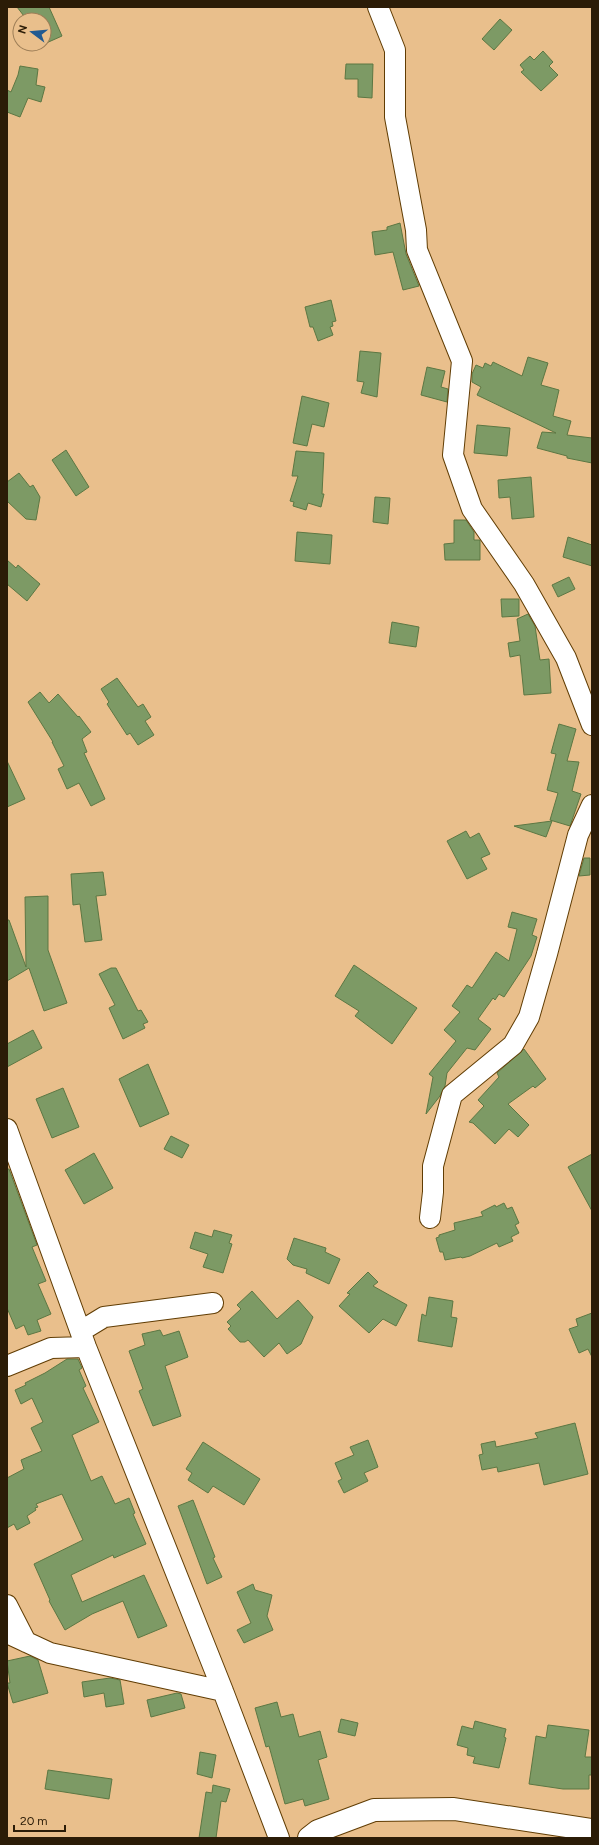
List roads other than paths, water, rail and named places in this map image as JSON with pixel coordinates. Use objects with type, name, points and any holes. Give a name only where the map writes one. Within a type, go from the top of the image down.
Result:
[{"type":"main road","points":[[309,1838],[318,1831],[374,1810],[454,1809],[592,1830]]},
{"type":"street","points":[[378,7],[395,50],[395,116],[416,230],[417,250],[462,361],[453,455],[472,509],[524,584],[566,658],[592,725]]},
{"type":"street","points":[[430,1218],[433,1192],[433,1166],[452,1095],[513,1045],[529,1017],[578,835],[592,805]]},
{"type":"street","points":[[7,1129],[84,1339],[223,1691],[279,1838]]},
{"type":"street","points":[[7,1366],[51,1348],[84,1339],[104,1317],[213,1303]]},
{"type":"street","points":[[7,1605],[26,1642]]},
{"type":"street","points":[[7,1633],[50,1653],[223,1691]]}]
